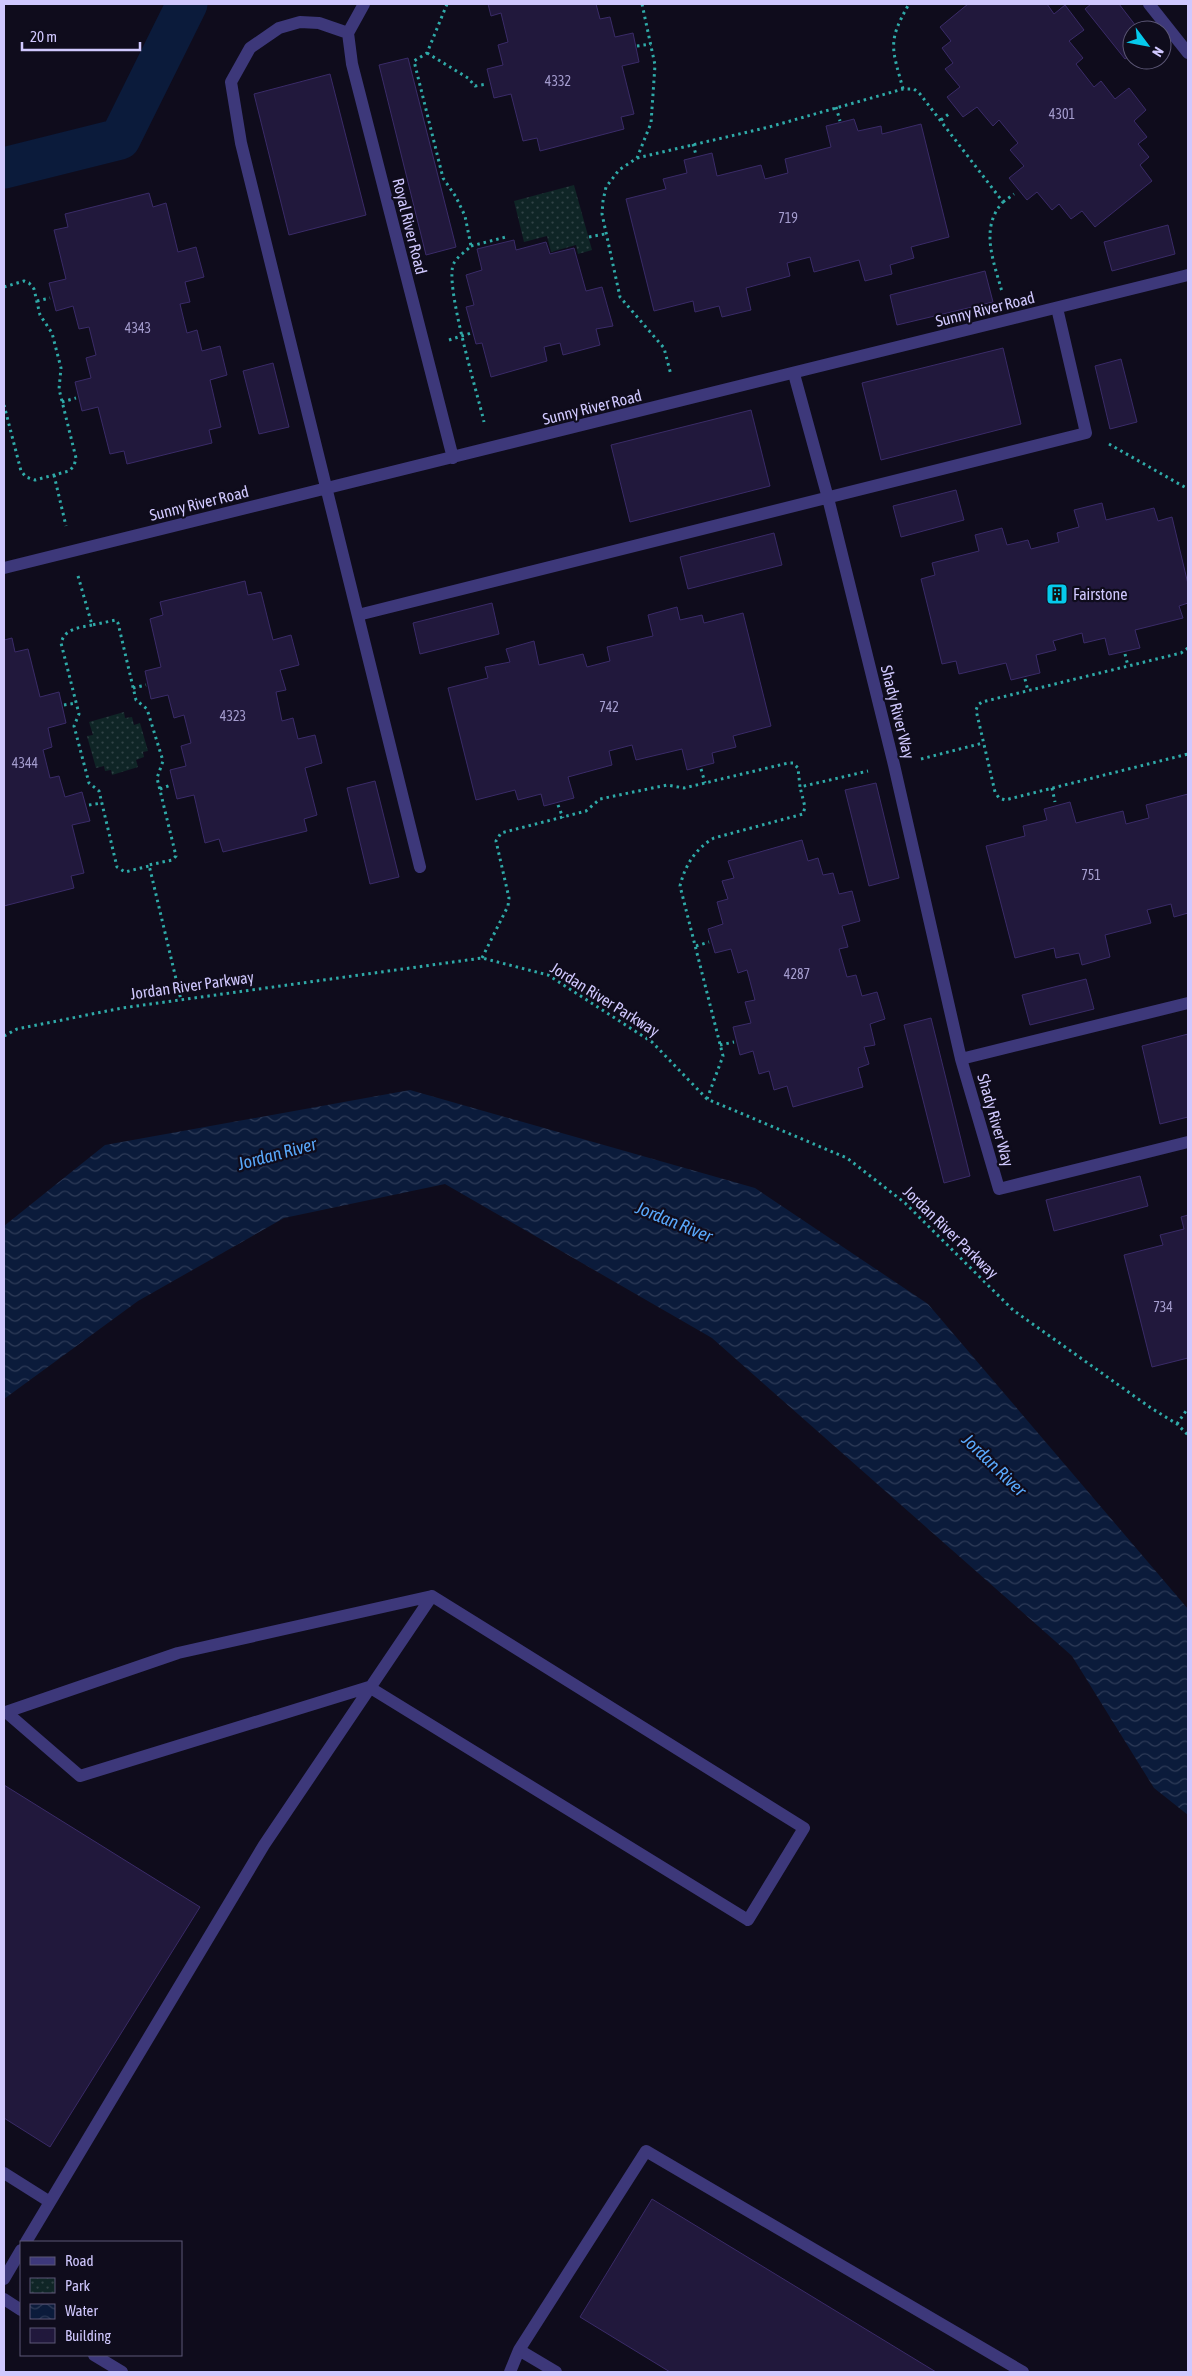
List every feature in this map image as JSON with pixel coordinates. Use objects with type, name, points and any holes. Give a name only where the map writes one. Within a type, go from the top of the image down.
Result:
[{"type":"street","points":[[364,4],[348,33],[319,24],[300,22],[279,28],[250,48],[231,82],[241,143],[420,867]]},
{"type":"street","points":[[1149,4],[1188,53]]},
{"type":"street","name":"Royal River Road","points":[[348,33],[352,64],[453,458]]},
{"type":"street","name":"Sunny River Road","points":[[4,568],[1188,275]]},
{"type":"street","points":[[358,615],[1086,433],[1057,308]]},
{"type":"street","name":"Shady River Way","points":[[794,374],[828,498],[894,765],[961,1059],[999,1189],[1188,1142]]},
{"type":"street","name":"Shady River Way","points":[[961,1059],[1188,1002]]},
{"type":"street","points":[[27,2241],[264,1845],[432,1596]]},
{"type":"street","points":[[432,1596],[804,1828],[748,1920],[369,1687],[80,1776],[6,1712],[178,1653],[432,1596]]},
{"type":"street","points":[[510,2372],[519,2350],[646,2151],[1023,2372]]},
{"type":"street","points":[[4,2173],[50,2202]]},
{"type":"street","points":[[4,2279],[20,2252]]},
{"type":"street","points":[[4,2299],[20,2309]]},
{"type":"street","points":[[519,2350],[556,2372]]},
{"type":"street","points":[[96,2356],[122,2372]]},
{"type":"path","points":[[447,4],[427,53],[414,61],[443,178],[456,197],[465,216],[471,246]]},
{"type":"path","points":[[637,158],[651,123],[655,65],[642,4]]},
{"type":"path","points":[[903,89],[893,45],[894,33],[909,4]]},
{"type":"path","points":[[638,46],[650,44]]},
{"type":"path","points":[[427,53],[468,78],[475,86],[487,84]]},
{"type":"path","points":[[678,402],[664,348],[620,297],[605,234],[603,201],[606,187],[620,170],[637,158],[769,127],[903,89],[914,89],[920,94],[1003,202]]},
{"type":"path","points":[[836,107],[840,121]]},
{"type":"path","points":[[940,120],[950,113]]},
{"type":"path","points":[[693,144],[696,155]]},
{"type":"path","points":[[1010,320],[990,244],[991,220],[995,210],[1014,194]]},
{"type":"path","points":[[589,238],[605,234]]},
{"type":"path","points":[[485,424],[461,329],[451,274],[454,262],[471,246],[506,237]]},
{"type":"path","points":[[4,287],[24,281],[29,283],[34,289],[40,315],[52,333],[60,368],[59,389],[76,458],[74,466],[69,471],[35,480],[26,477],[20,471],[4,405]]},
{"type":"path","points":[[37,301],[50,298]]},
{"type":"path","points":[[62,402],[76,398]]},
{"type":"path","points":[[1086,433],[1117,448],[1188,489]]},
{"type":"path","points":[[54,475],[92,625]]},
{"type":"path","points":[[116,620],[133,688],[136,700],[147,709],[163,761],[157,778],[176,856],[172,860],[125,872],[117,867],[102,803],[98,791],[89,783],[74,726],[79,714],[61,643],[63,635],[68,631],[116,620]]},
{"type":"path","points":[[1188,648],[1181,653],[978,704],[976,710],[994,792],[999,798],[1005,800],[1188,754]]},
{"type":"path","points":[[1125,654],[1128,666]]},
{"type":"path","points":[[1025,679],[1028,691]]},
{"type":"path","points":[[133,688],[146,685]]},
{"type":"path","points":[[64,705],[76,703]]},
{"type":"path","points":[[800,787],[983,743]]},
{"type":"path","points":[[482,958],[508,906],[509,898],[496,840],[497,836],[501,833],[586,812],[600,799],[667,784],[684,788],[793,763],[798,768],[805,807],[803,814],[714,838],[704,843],[692,857],[683,872],[680,886],[723,1056],[707,1099]]},
{"type":"path","points":[[701,770],[705,783]]},
{"type":"path","points":[[160,788],[171,785]]},
{"type":"path","points":[[1052,788],[1055,802]]},
{"type":"path","points":[[89,805],[102,803]]},
{"type":"path","points":[[558,804],[562,818]]},
{"type":"path","points":[[149,866],[180,1000]]},
{"type":"path","points":[[696,946],[709,942]]},
{"type":"path","name":"Jordan River Parkway","points":[[4,1036],[17,1029],[122,1008],[482,958],[548,975],[652,1042],[707,1099],[847,1158],[905,1203],[1013,1310],[1151,1408],[1177,1424],[1188,1435]]},
{"type":"path","points":[[720,1045],[734,1042]]},
{"type":"path","points":[[1177,1424],[1188,1408]]},
{"type":"green space","points":[[574,185],[592,250],[578,254],[576,245],[551,252],[547,236],[524,242],[514,201]]},
{"type":"green space","points":[[124,712],[125,718],[132,717],[134,725],[140,723],[148,751],[143,752],[144,757],[136,760],[138,767],[112,775],[111,770],[105,771],[104,766],[96,768],[87,736],[93,735],[89,722]]},
{"type":"water","name":"Jordan River","points":[[410,1090],[755,1188],[928,1304],[1188,1609],[1188,1815],[1154,1788],[1072,1656],[712,1338],[445,1184],[284,1218],[138,1301],[4,1399],[4,1226],[105,1145]]},
{"type":"building","points":[[488,4],[596,4],[600,19],[610,17],[615,37],[633,33],[639,62],[622,66],[634,114],[621,117],[624,129],[540,151],[537,138],[523,141],[511,94],[494,98],[487,69],[503,65],[498,45],[508,42],[501,13],[491,16]]},
{"type":"building","points":[[968,4],[1047,4],[1054,14],[1065,5],[1084,30],[1069,41],[1083,58],[1076,64],[1094,87],[1101,81],[1115,99],[1129,88],[1146,110],[1134,121],[1147,137],[1138,144],[1149,157],[1140,165],[1152,181],[1095,227],[1082,211],[1071,219],[1059,204],[1052,210],[1037,192],[1027,200],[1009,178],[1024,166],[1010,150],[1018,143],[999,120],[993,126],[977,107],[963,117],[947,97],[960,87],[945,69],[953,63],[942,48],[951,41],[940,27]]},
{"type":"building","points":[[1091,4],[1119,4],[1131,20],[1122,20],[1122,55],[1085,9]]},
{"type":"building","points":[[408,58],[456,247],[426,255],[379,65]]},
{"type":"building","points":[[330,74],[366,215],[289,235],[254,94]]},
{"type":"building","points":[[854,119],[858,131],[881,126],[882,134],[921,124],[949,237],[911,247],[914,258],[890,265],[892,274],[865,281],[859,260],[814,272],[810,257],[787,263],[790,276],[746,288],[751,310],[722,317],[719,306],[695,312],[693,301],[654,311],[626,199],[666,189],[663,179],[687,173],[684,160],[712,153],[717,176],[761,165],[765,179],[788,173],[785,159],[831,147],[826,126]]},
{"type":"building","points":[[149,193],[153,207],[166,203],[178,252],[196,247],[204,277],[185,282],[190,302],[180,304],[187,333],[197,330],[202,351],[220,346],[227,375],[210,380],[221,427],[209,430],[212,443],[127,464],[124,451],[110,454],[98,407],[82,411],[75,382],[91,378],[86,358],[96,355],[89,327],[79,329],[73,306],[56,311],[49,283],[66,279],[54,230],[68,227],[65,214]]},
{"type":"building","points":[[1168,225],[1175,254],[1112,271],[1104,242]]},
{"type":"building","points":[[514,240],[516,250],[546,242],[550,254],[574,248],[586,291],[602,287],[613,326],[596,329],[600,345],[563,355],[560,343],[544,347],[547,361],[491,377],[482,343],[476,344],[466,307],[474,305],[466,275],[482,270],[477,249]]},
{"type":"building","points":[[985,271],[993,302],[897,325],[890,295]]},
{"type":"building","points":[[1003,348],[1021,424],[881,460],[862,383]]},
{"type":"building","points":[[1121,359],[1137,422],[1110,429],[1095,366]]},
{"type":"building","points":[[273,363],[289,427],[259,434],[243,371]]},
{"type":"building","points":[[751,410],[770,486],[630,522],[611,445]]},
{"type":"building","points":[[956,490],[964,520],[901,537],[893,506]]},
{"type":"building","name":"Fairstone","points":[[1102,503],[1106,520],[1154,508],[1158,521],[1172,517],[1188,584],[1188,603],[1179,606],[1183,618],[1135,630],[1140,648],[1109,655],[1105,638],[1084,643],[1082,633],[1053,641],[1056,650],[1036,655],[1040,673],[1011,680],[1006,663],[959,674],[956,661],[942,664],[921,579],[935,575],[932,563],[979,551],[975,535],[1002,528],[1007,545],[1028,540],[1031,549],[1059,542],[1057,533],[1079,527],[1074,510]]},
{"type":"building","points":[[774,533],[782,565],[688,589],[680,557]]},
{"type":"building","points":[[245,581],[248,595],[261,592],[273,640],[291,635],[299,665],[280,670],[286,690],[276,692],[282,721],[293,718],[298,739],[315,735],[322,763],[305,768],[317,815],[304,819],[307,831],[223,852],[219,839],[205,843],[194,795],[177,799],[170,770],[186,766],[181,746],[191,743],[184,715],[174,718],[168,695],[151,699],[145,671],[161,667],[150,619],[163,615],[160,602]]},
{"type":"building","points":[[492,603],[499,634],[420,654],[413,623]]},
{"type":"building","points":[[677,607],[680,620],[702,615],[704,623],[743,613],[771,726],[733,736],[736,747],[712,753],[714,763],[687,770],[682,749],[636,760],[632,745],[609,751],[612,765],[568,777],[574,798],[544,806],[541,794],[518,800],[515,790],[476,800],[448,688],[488,678],[485,667],[510,662],[506,649],[534,641],[539,665],[583,654],[587,667],[610,661],[607,647],[653,636],[648,615]]},
{"type":"building","points":[[12,638],[15,652],[28,649],[40,697],[59,692],[66,723],[48,728],[52,747],[43,750],[50,778],[59,776],[65,797],[82,792],[90,821],[72,825],[84,873],[71,876],[74,888],[4,906],[4,640]]},
{"type":"building","points":[[375,781],[399,877],[370,884],[347,788]]},
{"type":"building","points":[[876,783],[899,878],[869,886],[845,790]]},
{"type":"building","points":[[1188,794],[1188,913],[1174,917],[1171,904],[1147,910],[1151,923],[1105,935],[1110,957],[1082,965],[1079,953],[1056,958],[1054,948],[1015,958],[986,846],[1025,836],[1023,826],[1047,820],[1044,809],[1070,802],[1076,823],[1123,811],[1126,824],[1149,818],[1146,805]]},
{"type":"building","points":[[802,840],[808,861],[818,858],[823,875],[833,873],[839,894],[852,891],[860,921],[842,926],[848,947],[839,949],[847,977],[856,975],[862,996],[877,992],[885,1019],[870,1024],[875,1045],[864,1047],[869,1064],[858,1068],[863,1087],[793,1107],[787,1086],[774,1090],[769,1071],[759,1074],[753,1051],[740,1055],[733,1027],[751,1023],[745,1002],[755,1000],[747,970],[738,973],[731,949],[715,953],[708,929],[723,924],[717,902],[728,899],[722,881],[734,878],[728,861]]},
{"type":"building","points":[[1086,979],[1094,1009],[1030,1025],[1022,995]]},
{"type":"building","points":[[931,1018],[970,1176],[944,1183],[904,1025]]},
{"type":"building","points":[[1188,1034],[1188,1117],[1160,1124],[1142,1046]]},
{"type":"building","points":[[1140,1176],[1148,1206],[1054,1231],[1046,1200]]},
{"type":"building","points":[[1188,1215],[1188,1358],[1152,1367],[1124,1255],[1163,1245],[1160,1235],[1184,1229],[1181,1217]]},
{"type":"building","points":[[4,1785],[200,1907],[50,2147],[4,2118]]},
{"type":"building","points":[[652,2199],[936,2372],[670,2372],[580,2317]]},
{"type":"waterway","points":[[4,168],[120,139],[187,4]]},
{"type":"place","name":"Fairstone","points":[[1057,594]]}]
